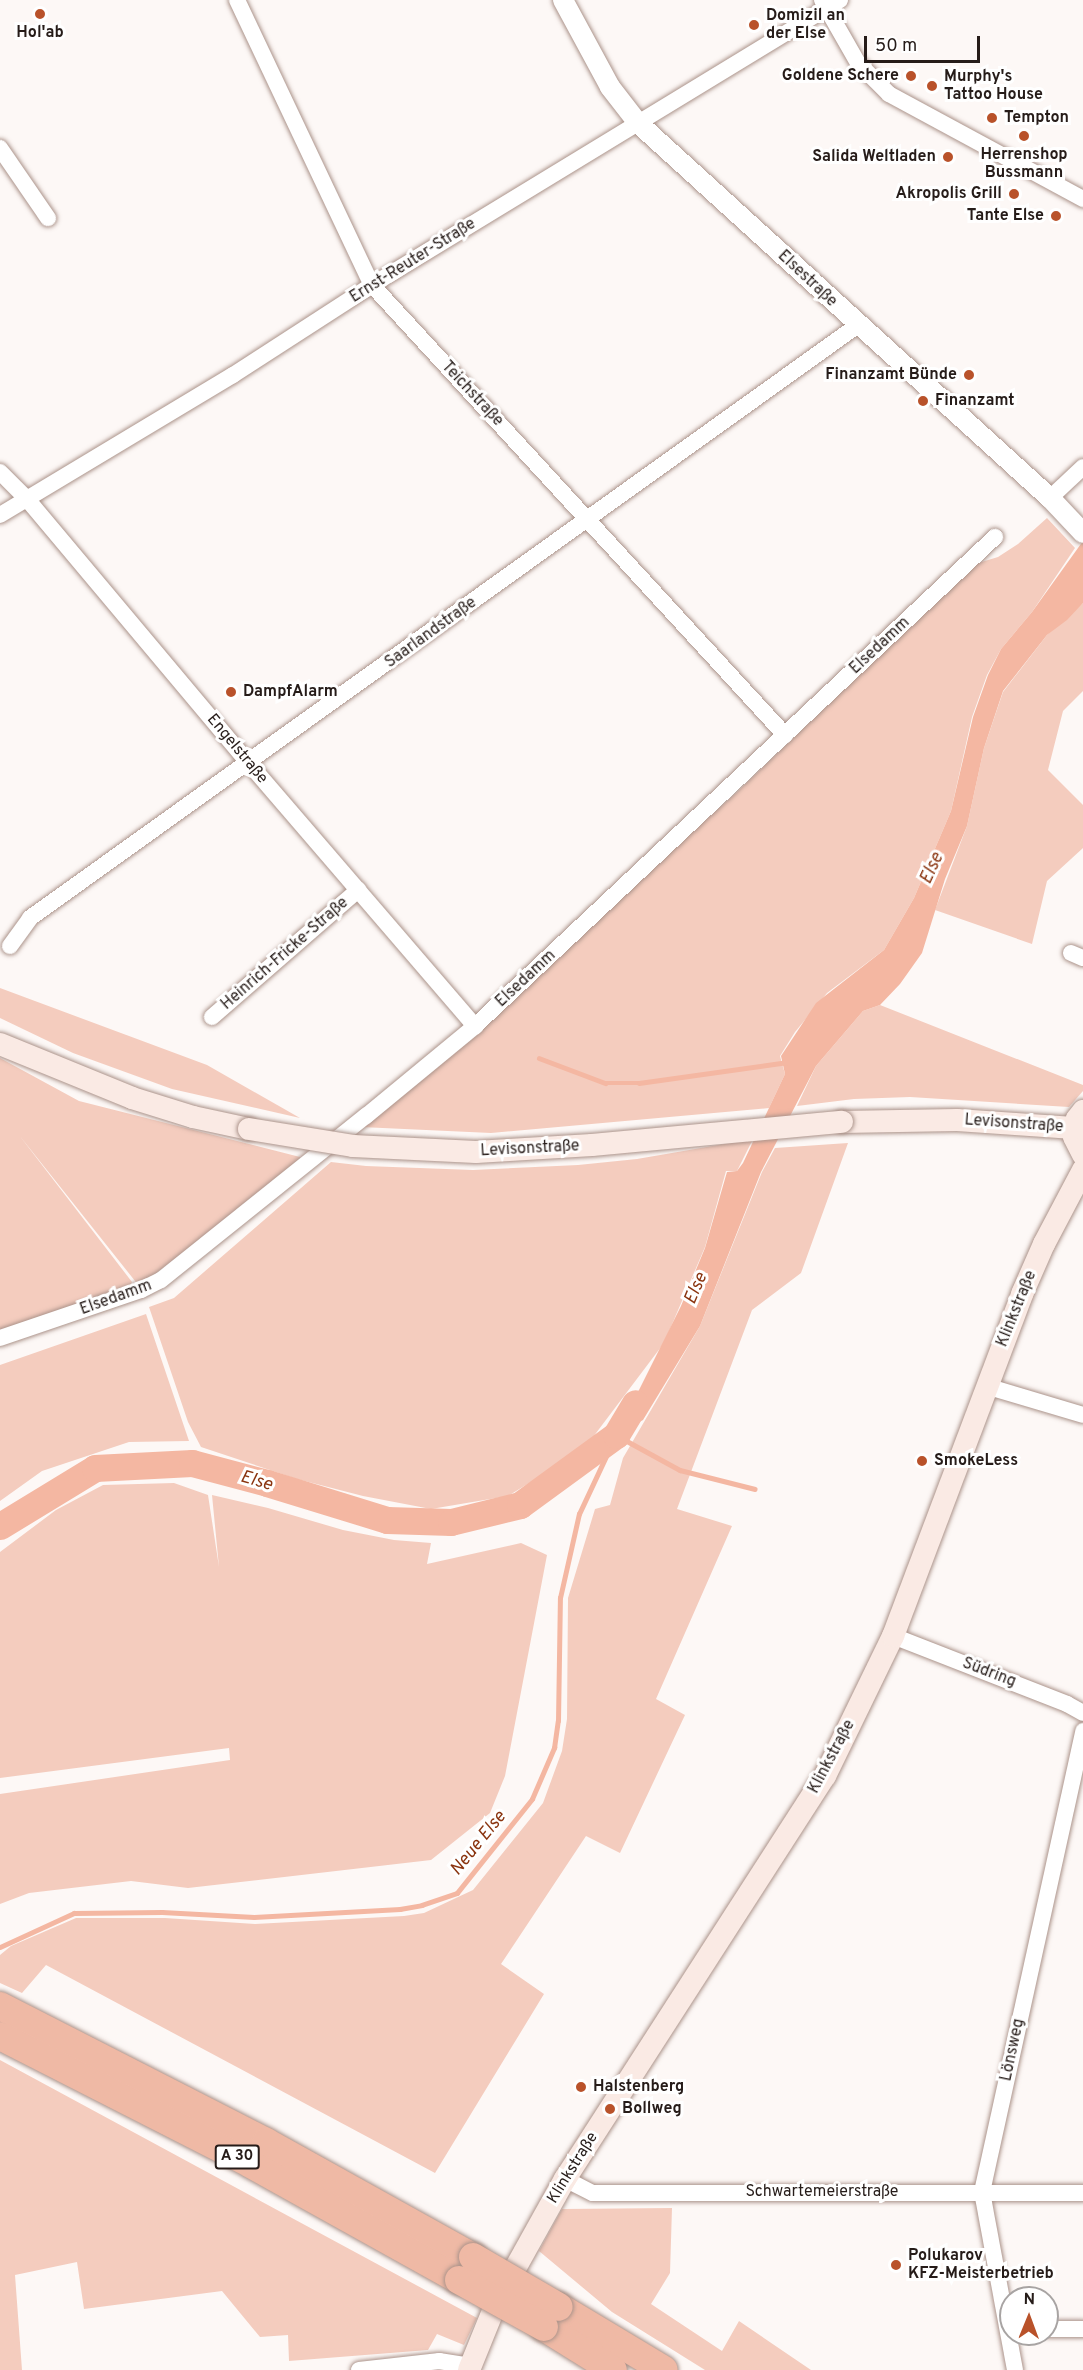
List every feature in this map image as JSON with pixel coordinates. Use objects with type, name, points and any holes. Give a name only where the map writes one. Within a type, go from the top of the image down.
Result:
[{"type":"highway","name":"A 30","points":[[0,2006],[266,2142],[466,2268],[551,2317],[664,2370]]},
{"type":"highway","name":"A 30","points":[[6,2039],[251,2164],[466,2268]]},
{"type":"highway","name":"A 30","points":[[551,2317],[613,2370]]},
{"type":"main road","name":"Levisonstraße","points":[[0,1044],[132,1098],[193,1117],[249,1129],[353,1146],[476,1152],[592,1145],[842,1122],[1079,1120]]},
{"type":"main road","points":[[1079,1120],[1077,1146],[1083,1155]]},
{"type":"main road","name":"Klinkstraße","points":[[470,2368],[497,2301],[565,2179],[825,1776],[893,1636],[986,1386],[1044,1244],[1083,1170]]},
{"type":"street","name":"Teichstraße","points":[[237,0],[372,285],[785,735]]},
{"type":"street","name":"Elsestraße","points":[[563,0],[610,87],[638,123],[858,326],[1050,498],[1083,533]]},
{"type":"street","name":"Ernst-Reuter-Straße","points":[[0,515],[233,375],[372,285],[638,123],[829,2]]},
{"type":"street","points":[[829,2],[858,63],[889,94],[1083,199]]},
{"type":"street","points":[[0,148],[48,218]]},
{"type":"street","name":"Saarlandstraße","points":[[10,946],[30,918],[858,326]]},
{"type":"street","points":[[1050,498],[1083,467]]},
{"type":"street","name":"Engelstraße","points":[[0,471],[27,499],[247,761],[475,1026]]},
{"type":"street","name":"Elsedamm","points":[[0,1338],[141,1290],[161,1280],[475,1026],[995,537]]},
{"type":"street","name":"Heinrich-Fricke-Straße","points":[[212,1017],[358,890]]},
{"type":"street","points":[[986,1386],[1083,1416]]},
{"type":"street","name":"Südring","points":[[893,1636],[1067,1704],[1083,1713]]},
{"type":"street","name":"Lönsweg","points":[[1001,2286],[982,2192],[1083,1731]]},
{"type":"street","name":"Schwartemeierstraße","points":[[565,2179],[593,2193],[1083,2193]]},
{"type":"street","points":[[1059,2329],[1083,2330]]},
{"type":"street","name":"Lönsweg","points":[[1011,2346],[1015,2370]]},
{"type":"street","points":[[358,2370],[439,2361],[470,2368]]},
{"type":"shaded area","points":[[1047,518],[1075,548],[1032,612],[1001,649],[987,675],[972,717],[951,811],[914,898],[884,950],[827,993],[795,1032],[780,1056],[785,1074],[769,1108],[491,1133],[361,1127],[736,793],[975,564],[998,557],[1018,544]]},
{"type":"shaded area","points":[[1083,603],[1083,691],[1063,711],[1048,770],[1083,805],[1083,848],[1047,881],[1032,944],[935,910],[967,826],[984,748],[1003,692],[1047,635]]},
{"type":"shaded area","points":[[0,988],[207,1065],[300,1118],[172,1089],[73,1053],[0,1018]]},
{"type":"shaded area","points":[[880,1005],[1083,1085],[1083,1091],[1069,1107],[910,1097],[854,1099],[797,1106],[816,1066],[863,1011]]},
{"type":"shaded area","points":[[0,1058],[79,1101],[300,1157],[300,1164],[139,1286],[19,1135],[132,1282],[129,1289],[0,1336]]},
{"type":"shaded area","points":[[753,1139],[737,1171],[726,1171],[705,1247],[664,1343],[584,1449],[508,1496],[431,1509],[363,1496],[297,1479],[201,1447],[188,1422],[149,1307],[174,1298],[331,1162],[366,1166],[473,1170],[578,1165],[637,1159]]},
{"type":"shaded area","points":[[848,1143],[801,1273],[752,1310],[677,1509],[732,1526],[656,1699],[685,1715],[620,1853],[586,1836],[501,1964],[544,1994],[435,2173],[46,1965],[22,1993],[0,1983],[0,1955],[11,1946],[76,1918],[165,1918],[255,1924],[404,1916],[424,1913],[473,1890],[543,1803],[562,1751],[567,1719],[568,1598],[595,1509],[610,1505],[623,1458],[700,1326],[762,1172],[775,1148]]},
{"type":"shaded area","points":[[146,1314],[189,1441],[129,1442],[42,1471],[0,1501],[0,1365]]},
{"type":"shaded area","points":[[174,1483],[208,1495],[219,1567],[212,1495],[268,1508],[343,1530],[394,1540],[431,1543],[427,1564],[521,1543],[547,1555],[505,1776],[490,1813],[431,1860],[188,1888],[131,1881],[29,1893],[0,1904],[0,1794],[230,1760],[229,1748],[0,1778],[0,1552],[56,1510],[103,1485]]},
{"type":"shaded area","points":[[0,2060],[477,2318],[464,2345],[437,2334],[428,2350],[289,2361],[288,2335],[260,2337],[222,2291],[84,2309],[77,2262],[15,2275],[22,2370],[0,2370]]},
{"type":"shaded area","points":[[672,2208],[670,2273],[651,2304],[722,2351],[739,2321],[811,2370],[705,2370],[612,2312],[539,2251],[562,2209]]},
{"type":"water","points":[[1083,541],[1083,603],[1067,620],[1047,635],[1003,691],[984,748],[967,826],[945,879],[922,953],[900,984],[880,1005],[863,1011],[816,1066],[761,1172],[700,1326],[643,1420],[617,1434],[681,1306],[705,1248],[727,1172],[737,1171],[743,1163],[785,1074],[781,1056],[816,1003],[884,950],[914,898],[951,811],[973,717],[988,675],[1001,649],[1032,612]]},
{"type":"waterway","points":[[539,1058],[605,1083],[639,1083],[788,1062]]},
{"type":"waterway","name":"Else","points":[[0,1526],[95,1468],[192,1463],[267,1483],[387,1520],[451,1522],[520,1505],[616,1435],[635,1403]]},
{"type":"waterway","name":"Neue Else","points":[[0,1947],[74,1913],[162,1912],[254,1917],[400,1909],[422,1905],[457,1893],[532,1799],[554,1748],[558,1721],[560,1598],[579,1514],[616,1435],[680,1470],[755,1489]]},
{"type":"place","name":"Hol'ab","points":[[40,14]]},
{"type":"place","name":"Domizil an der Else","points":[[754,25]]},
{"type":"place","name":"Goldene Schere","points":[[911,76]]},
{"type":"place","name":"Murphy's Tattoo House","points":[[932,86]]},
{"type":"place","name":"Tempton","points":[[992,118]]},
{"type":"place","name":"Herrenshop Bussmann","points":[[1024,136]]},
{"type":"place","name":"Salida Weltladen","points":[[948,157]]},
{"type":"place","name":"Akropolis Grill","points":[[1014,194]]},
{"type":"place","name":"Tante Else","points":[[1056,216]]},
{"type":"place","name":"Finanzamt Bünde","points":[[969,375]]},
{"type":"place","name":"Finanzamt","points":[[923,401]]},
{"type":"place","name":"DampfAlarm","points":[[231,692]]},
{"type":"place","name":"SmokeLess","points":[[922,1461]]},
{"type":"place","name":"Halstenberg","points":[[581,2087]]},
{"type":"place","name":"Bollweg","points":[[610,2109]]},
{"type":"place","name":"Polukarov KFZ-Meisterbetrieb","points":[[896,2265]]}]
